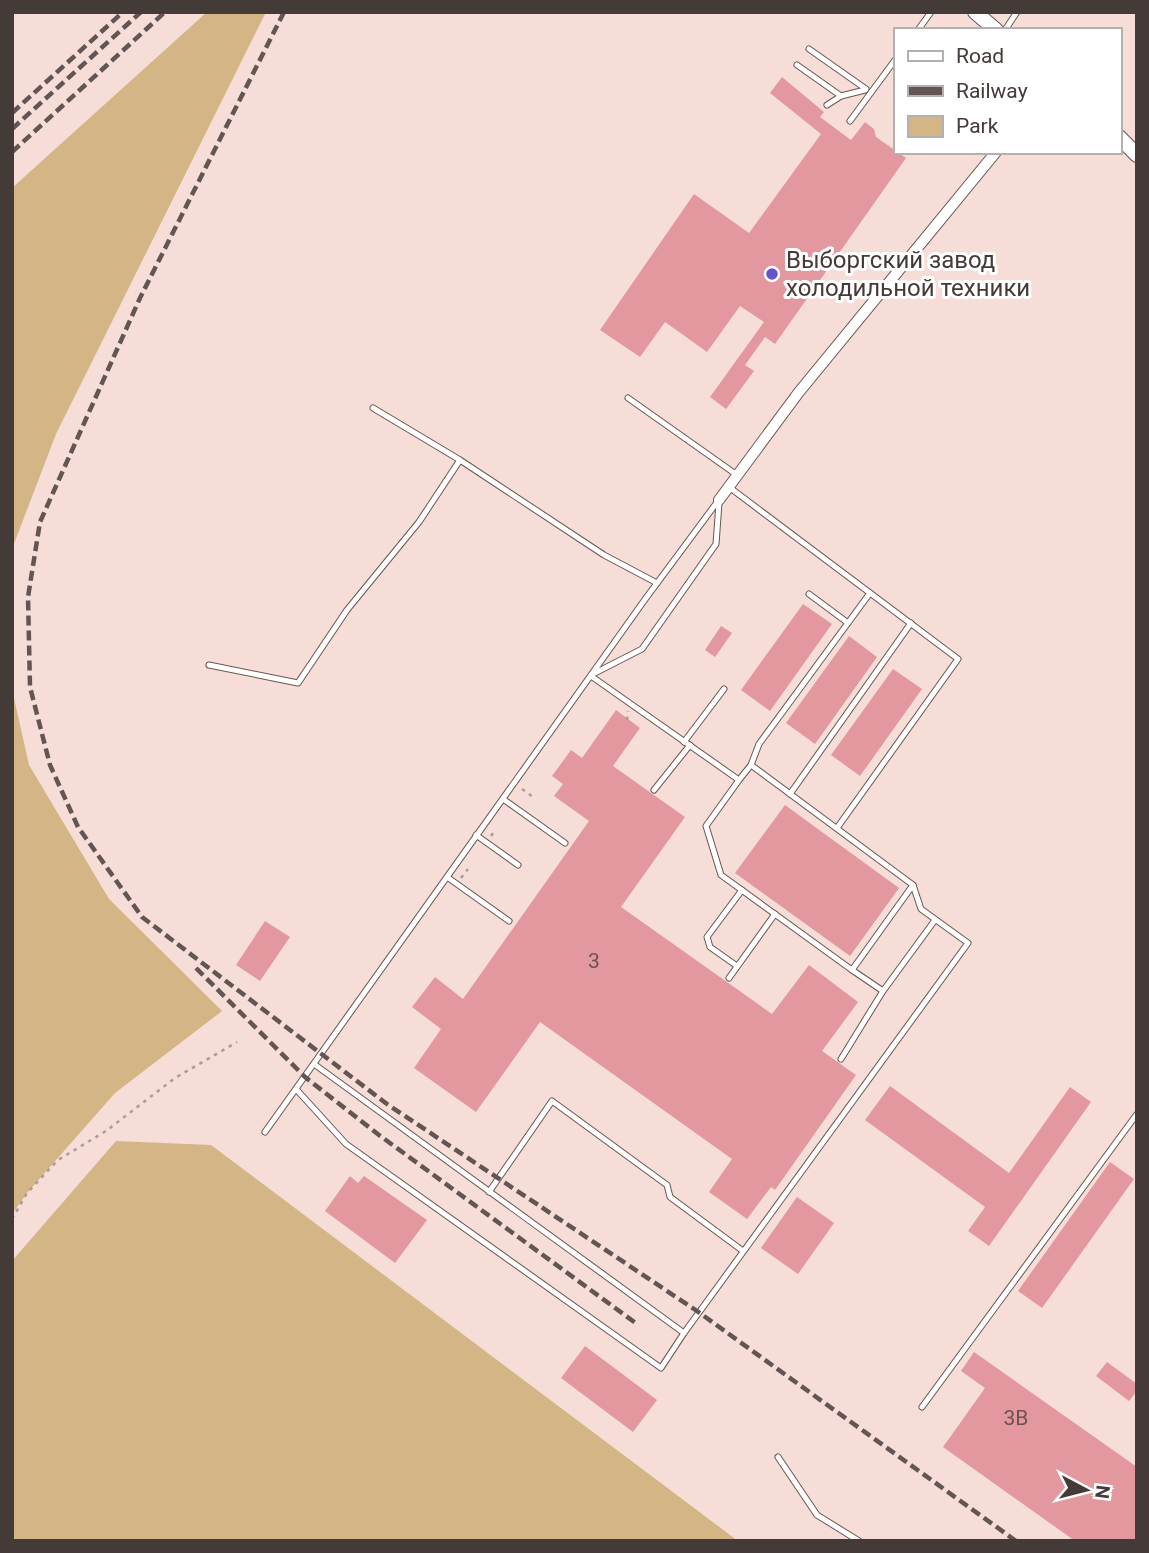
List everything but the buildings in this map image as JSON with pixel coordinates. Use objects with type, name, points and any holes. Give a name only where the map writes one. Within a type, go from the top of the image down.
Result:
[{"type":"street","points":[[975,12],[994,28]]},
{"type":"street","points":[[1121,139],[1137,155]]},
{"type":"street","points":[[719,500],[799,392],[994,154]]},
{"type":"lane","points":[[919,28],[931,12]]},
{"type":"lane","points":[[1006,28],[1017,12]]},
{"type":"lane","points":[[809,49],[866,89]]},
{"type":"lane","points":[[850,121],[894,61]]},
{"type":"lane","points":[[797,65],[841,96]]},
{"type":"lane","points":[[827,105],[841,96],[875,88]]},
{"type":"lane","points":[[628,398],[737,475]]},
{"type":"lane","points":[[373,408],[460,460],[604,555],[657,583]]},
{"type":"lane","points":[[209,665],[298,683],[347,610],[419,522],[460,460]]},
{"type":"lane","points":[[729,486],[958,659],[837,828]]},
{"type":"lane","points":[[265,1132],[719,500]]},
{"type":"lane","points":[[590,676],[642,649],[716,544],[719,500]]},
{"type":"lane","points":[[870,593],[759,744],[751,765],[706,826],[722,875],[883,991]]},
{"type":"lane","points":[[810,594],[848,623]]},
{"type":"lane","points":[[790,794],[911,623]]},
{"type":"lane","points":[[590,676],[739,780]]},
{"type":"lane","points":[[654,790],[724,689]]},
{"type":"lane","points":[[296,1089],[346,1144],[508,1256],[661,1368],[968,943],[922,909],[913,885],[751,765]]},
{"type":"lane","points":[[503,799],[565,843]]},
{"type":"lane","points":[[476,835],[518,865]]},
{"type":"lane","points":[[447,877],[509,921]]},
{"type":"lane","points":[[852,970],[913,885]]},
{"type":"lane","points":[[737,967],[710,947],[707,937],[742,890]]},
{"type":"lane","points":[[729,978],[775,914]]},
{"type":"lane","points":[[841,1059],[883,991],[935,920]]},
{"type":"lane","points":[[314,1064],[684,1333]]},
{"type":"lane","points":[[489,1192],[552,1101],[667,1185],[670,1197],[743,1251]]},
{"type":"lane","points":[[922,1407],[1137,1114]]},
{"type":"lane","points":[[778,1457],[817,1515],[859,1541]]},
{"type":"path","points":[[12,1219],[27,1193],[58,1160],[106,1131],[175,1078],[237,1042]]},
{"type":"green space","points":[[207,12],[266,12],[56,434],[12,549],[12,188]]},
{"type":"green space","points":[[12,689],[29,765],[109,899],[222,1011],[115,1093],[27,1193],[12,1214]]},
{"type":"green space","points":[[116,1141],[211,1145],[738,1541],[12,1541],[12,1261]]},
{"type":"railway","points":[[12,113],[123,12]]},
{"type":"railway","points":[[12,129],[141,12]]},
{"type":"railway","points":[[12,152],[165,12]]},
{"type":"railway","points":[[284,12],[140,298],[40,522],[28,597],[30,687],[50,765],[78,827],[142,917],[387,1104],[697,1311],[1016,1541]]},
{"type":"railway","points":[[196,968],[305,1077],[379,1135],[637,1324]]},
{"type":"place","name":"Выборгский завод холодильной техники","points":[[772,274]]}]
